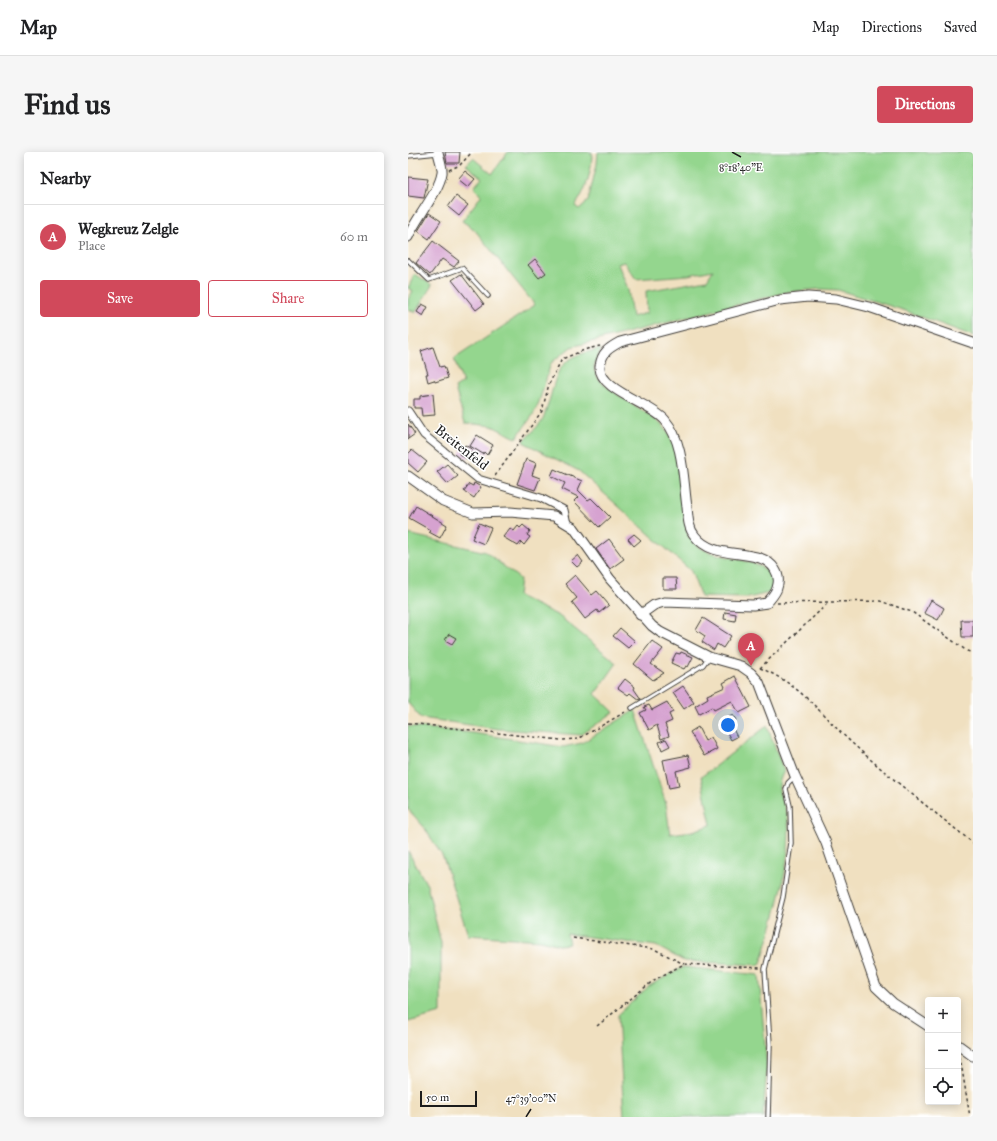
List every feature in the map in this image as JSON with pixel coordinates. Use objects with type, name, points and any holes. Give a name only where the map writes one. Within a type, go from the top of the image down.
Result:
[{"type":"street","points":[[408,237],[410,229],[431,198],[442,173],[438,152]]},
{"type":"street","points":[[640,615],[654,604],[664,602],[753,605],[767,603],[777,589],[779,580],[776,570],[769,563],[760,558],[722,551],[707,546],[694,536],[689,523],[680,455],[674,434],[665,420],[654,411],[605,382],[600,371],[601,358],[607,349],[620,342],[773,302],[808,297],[836,299],[869,307],[973,343]]},
{"type":"street","name":"Breitenfeld","points":[[408,411],[424,435],[478,479],[541,498],[564,510],[567,524]]},
{"type":"street","points":[[408,476],[443,501],[473,513],[510,512],[554,516],[574,528],[610,579],[640,615],[660,632],[709,657],[741,666],[760,682],[796,776],[826,843],[866,962],[876,987],[893,1003],[925,1024]]},
{"type":"street","points":[[961,1050],[973,1056]]},
{"type":"lane","points":[[408,156],[438,152]]},
{"type":"lane","points":[[408,260],[430,280],[462,268],[488,296]]},
{"type":"lane","points":[[632,708],[703,665],[709,657]]},
{"type":"lane","points":[[768,1117],[770,1044],[765,969],[783,896],[791,843],[790,806],[786,789],[788,782],[796,776]]},
{"type":"path","points":[[442,173],[460,165],[472,152]]},
{"type":"path","points":[[490,482],[542,411],[549,384],[562,359],[587,349],[600,346]]},
{"type":"path","points":[[767,603],[880,601],[912,612],[966,651],[973,653]]},
{"type":"path","points":[[751,673],[760,668],[829,602]]},
{"type":"path","points":[[760,668],[774,673],[803,692],[851,742],[973,843]]},
{"type":"path","points":[[408,723],[561,740],[578,739],[632,708]]},
{"type":"path","points":[[573,938],[654,949],[684,964],[765,969]]},
{"type":"path","points":[[598,1026],[654,980],[684,964]]},
{"type":"path","points":[[961,1061],[970,1117]]},
{"type":"green space","points":[[508,152],[592,152],[588,180],[575,206],[579,209],[588,201],[597,164],[598,152],[973,152],[973,336],[903,310],[838,290],[820,289],[787,292],[571,347],[551,363],[539,402],[533,415],[516,438],[492,426],[465,423],[455,388],[463,383],[454,359],[535,305],[474,229],[462,221],[481,196],[474,187],[482,178],[466,165],[473,158],[492,174]],"holes":[[[624,262],[636,279],[688,275],[713,270],[707,280],[646,291],[647,313],[632,317],[628,289],[618,264]]]},
{"type":"green space","points":[[415,274],[432,285],[415,313],[408,308],[408,299],[413,291],[408,288]]},
{"type":"green space","points":[[601,349],[594,366],[596,375],[613,392],[662,425],[669,434],[677,457],[688,536],[704,550],[746,561],[765,569],[775,582],[769,593],[748,598],[701,597],[691,571],[579,471],[523,442],[538,426],[542,419],[549,402],[555,379],[564,364],[572,358],[584,353]]},
{"type":"green space","points":[[408,534],[486,552],[520,579],[518,596],[559,616],[617,663],[595,694],[614,712],[581,735],[498,729],[421,718],[408,703]]},
{"type":"green space","points":[[635,710],[666,804],[670,834],[693,831],[711,825],[701,777],[767,726],[784,771],[779,785],[779,791],[788,820],[789,836],[788,853],[781,892],[761,963],[758,965],[684,961],[656,946],[567,934],[569,944],[559,945],[541,940],[468,935],[443,857],[424,827],[408,809],[408,726],[473,733],[563,747],[582,743]]},
{"type":"green space","points":[[408,851],[427,885],[441,943],[441,1013],[408,1022]]},
{"type":"green space","points":[[683,967],[759,975],[767,1068],[763,1117],[624,1117],[618,1015],[649,986]]},
{"type":"building","points":[[445,152],[460,152],[459,163],[447,163]]},
{"type":"building","points":[[465,171],[475,179],[468,187],[458,179]]},
{"type":"building","points":[[408,177],[428,179],[424,198],[408,196]]},
{"type":"building","points":[[456,196],[468,205],[459,216],[448,207]]},
{"type":"building","points":[[429,213],[441,221],[429,239],[418,231]]},
{"type":"building","points":[[433,241],[459,261],[454,267],[442,259],[430,275],[416,263]]},
{"type":"building","points":[[535,259],[546,273],[539,278],[528,265]]},
{"type":"building","points":[[461,274],[484,304],[476,310],[452,280]]},
{"type":"building","points":[[422,304],[428,307],[423,316],[417,312]]},
{"type":"building","points":[[433,347],[440,367],[444,366],[448,378],[435,382],[434,380],[428,382],[426,374],[428,374],[421,351]]},
{"type":"building","points":[[433,394],[435,415],[422,416],[421,408],[414,408],[414,399],[420,399],[420,396]]},
{"type":"building","points":[[408,424],[415,434],[408,439]]},
{"type":"building","points":[[477,435],[493,445],[487,455],[484,452],[483,454],[470,446]]},
{"type":"building","points":[[465,445],[473,450],[467,459],[459,454]]},
{"type":"building","points":[[412,450],[427,462],[418,472],[408,463],[408,454]]},
{"type":"building","points":[[526,459],[536,463],[532,475],[540,478],[535,490],[517,484]]},
{"type":"building","points":[[447,464],[458,476],[448,484],[437,472]]},
{"type":"building","points":[[554,469],[582,481],[578,490],[588,500],[591,498],[610,517],[599,527],[574,501],[578,497],[562,489],[565,483],[551,476]]},
{"type":"building","points":[[474,483],[481,487],[474,498],[464,491],[469,484],[473,486]]},
{"type":"building","points":[[416,506],[447,525],[440,538],[429,532],[430,530],[409,518]]},
{"type":"building","points":[[479,523],[491,528],[484,544],[472,539]]},
{"type":"building","points":[[523,525],[530,531],[527,535],[530,537],[524,545],[521,542],[518,546],[503,537],[510,528],[514,531],[518,526],[520,528]]},
{"type":"building","points":[[634,534],[641,540],[634,546],[628,539]]},
{"type":"building","points":[[609,539],[624,559],[610,569],[596,549]]},
{"type":"building","points":[[578,555],[583,562],[577,567],[571,561]]},
{"type":"building","points":[[575,575],[592,595],[597,591],[609,605],[599,613],[597,610],[585,619],[572,602],[577,598],[565,584]]},
{"type":"building","points":[[663,578],[676,578],[677,589],[663,589]]},
{"type":"building","points":[[931,600],[944,608],[938,620],[924,613]]},
{"type":"building","points":[[725,612],[736,614],[735,621],[724,619]]},
{"type":"building","points":[[703,618],[731,636],[723,648],[717,644],[714,650],[702,642],[705,636],[696,630]]},
{"type":"building","points":[[961,620],[973,620],[973,637],[962,637]]},
{"type":"building","points":[[620,628],[635,641],[628,648],[613,636]]},
{"type":"building","points":[[449,634],[456,638],[452,644],[445,640]]},
{"type":"building","points":[[652,641],[663,649],[651,664],[664,673],[653,680],[634,664]]},
{"type":"building","points":[[681,652],[693,657],[688,667],[686,666],[684,669],[671,663],[676,653],[680,654]]},
{"type":"building","points":[[735,676],[751,707],[739,713],[732,701],[714,710],[712,707],[699,714],[695,706],[708,698],[707,695],[725,687],[723,683]]},
{"type":"building","points":[[625,679],[635,687],[634,689],[641,699],[639,700],[630,693],[628,695],[618,688]]},
{"type":"building","points":[[683,686],[694,702],[684,709],[673,693]]},
{"type":"building","points":[[667,702],[673,712],[669,714],[672,721],[665,724],[669,736],[661,739],[657,725],[649,730],[640,713],[646,710],[644,707],[649,705],[652,710]]},
{"type":"building","points":[[733,715],[736,720],[730,723],[737,737],[731,740],[721,721]]},
{"type":"building","points":[[698,727],[705,741],[711,737],[717,749],[704,756],[690,732]]},
{"type":"building","points":[[666,739],[670,746],[662,750],[659,742]]},
{"type":"building","points":[[688,755],[691,767],[676,771],[679,786],[669,788],[663,760]]},
{"type":"place","name":"Wegkreuz Zelgle","points":[[751,666]]}]
